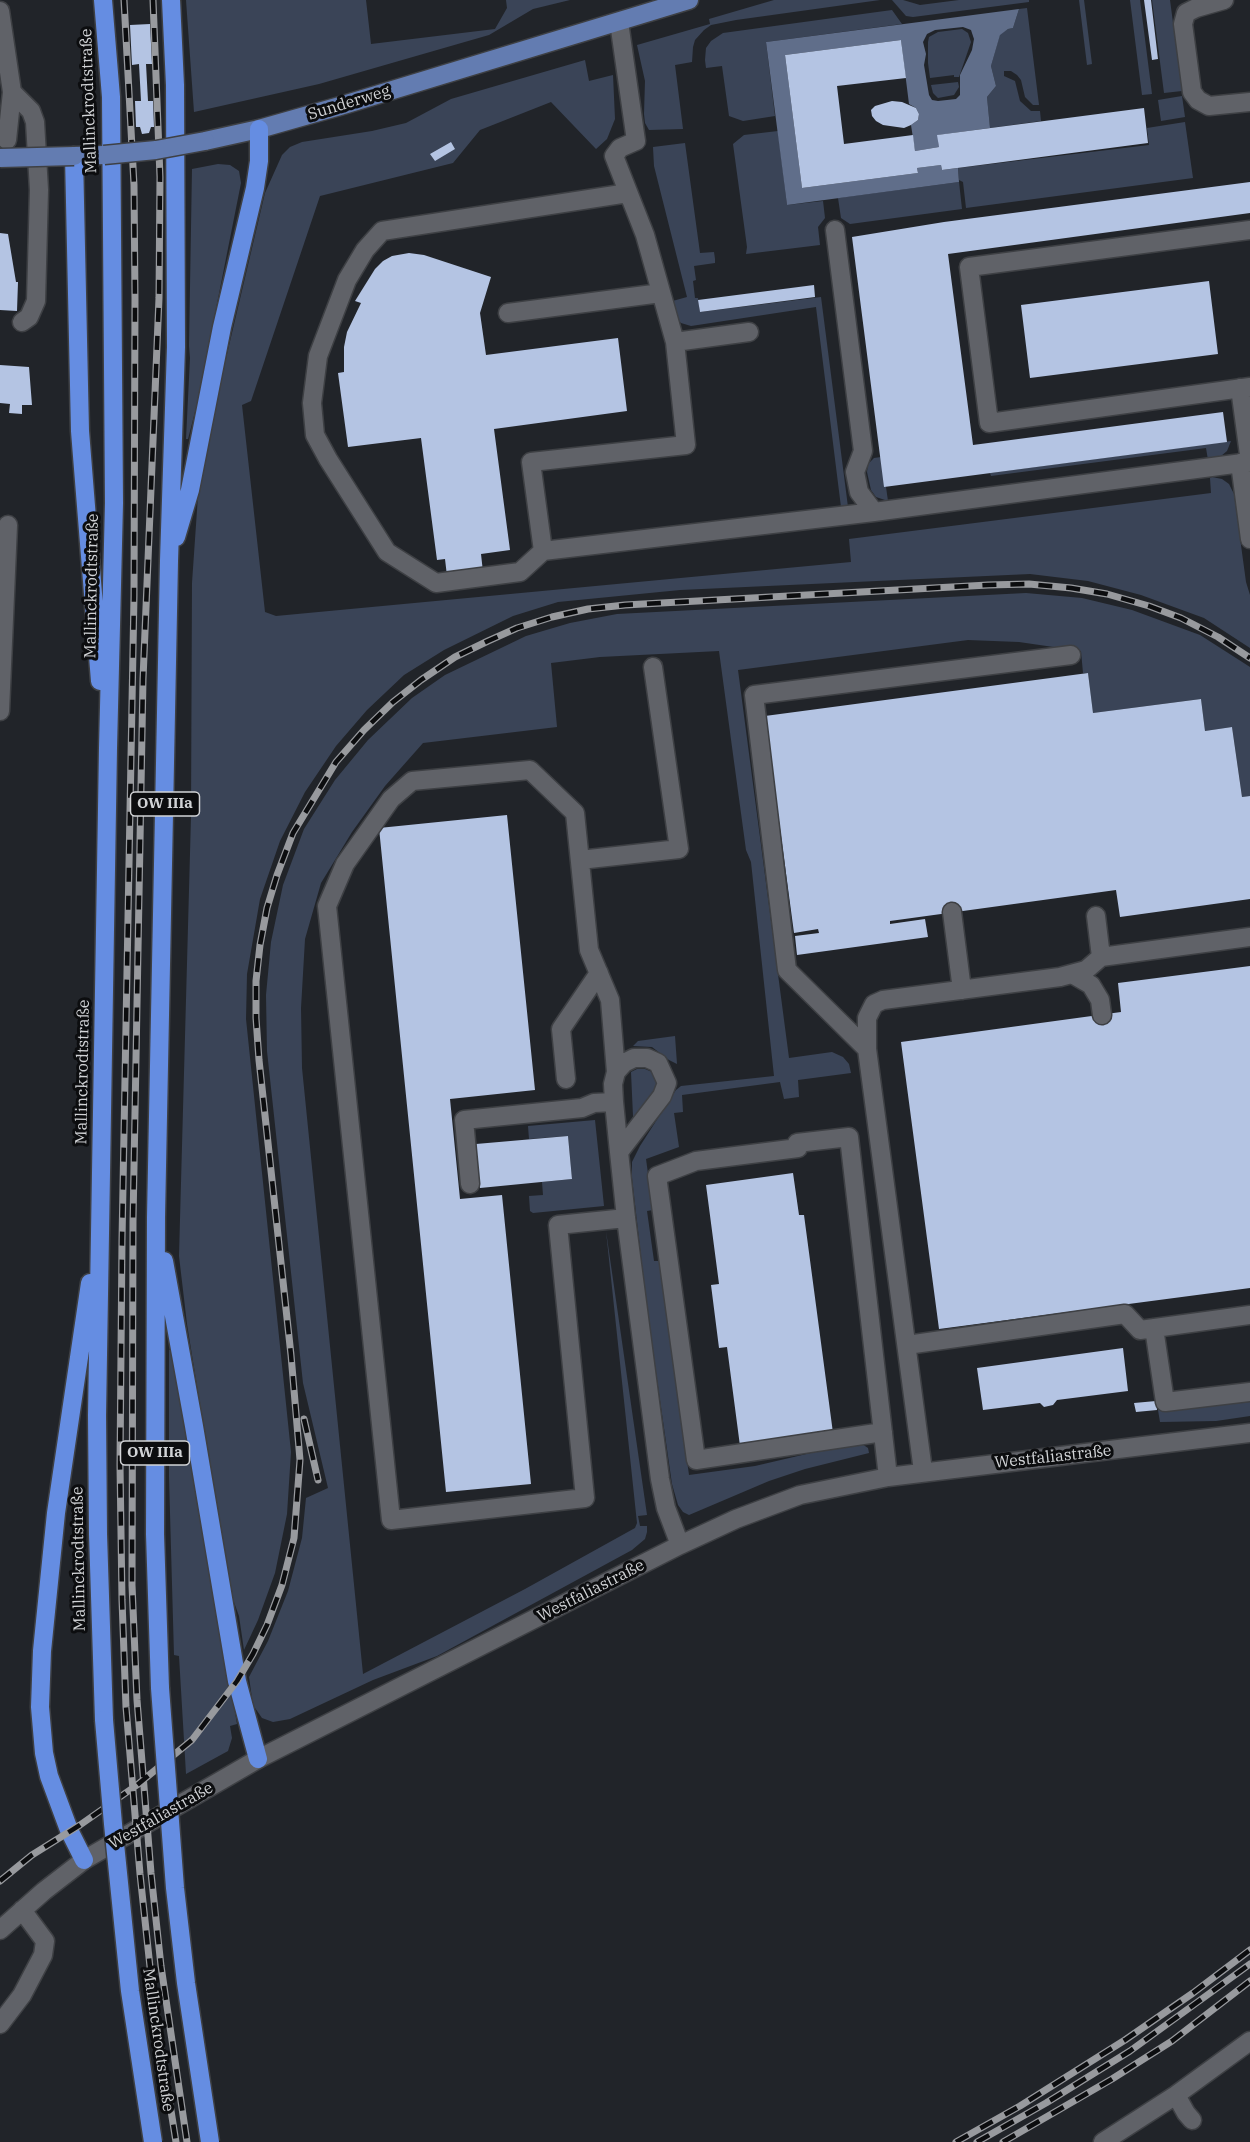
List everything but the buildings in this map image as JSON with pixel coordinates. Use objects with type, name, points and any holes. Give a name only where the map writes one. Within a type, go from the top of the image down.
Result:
[{"type":"highway","name":"Mallinckrodtstraße","points":[[103,0],[111,97],[114,491],[100,1213],[98,1533],[104,1720],[113,1824],[130,1991],[153,2142]]},
{"type":"highway","points":[[169,561],[176,347],[175,85],[171,0]]},
{"type":"highway","points":[[169,561],[190,490],[222,327],[255,188],[259,161],[259,129]]},
{"type":"highway","points":[[74,156],[80,431],[95,635],[108,748]]},
{"type":"highway","name":"OW IIIa","points":[[169,561],[156,1217],[155,1534],[160,1688],[175,1888],[186,1983],[210,2142]]},
{"type":"highway","points":[[84,1860],[69,1830],[49,1776],[44,1753],[40,1707],[43,1640],[56,1513],[100,1213]]},
{"type":"highway","points":[[156,1217],[237,1681],[258,1759]]},
{"type":"main road","name":"Sunderweg","points":[[0,158],[156,150],[259,129],[689,0]]},
{"type":"street","points":[[1224,0],[1196,8],[1186,14],[1183,24],[1192,92],[1198,100],[1209,106],[1250,102]]},
{"type":"street","points":[[0,11],[12,92],[5,137]]},
{"type":"street","points":[[543,551],[531,462],[687,446],[675,342],[645,235],[614,156],[620,148],[636,141],[619,22]]},
{"type":"street","points":[[12,92],[31,111],[35,122],[39,190],[36,301],[29,317],[22,322]]},
{"type":"street","points":[[628,193],[382,231],[365,250],[347,280],[318,356],[312,403],[315,435],[387,552],[436,583],[520,572],[543,551],[874,512],[1246,462]]},
{"type":"street","points":[[835,230],[863,451],[855,472],[859,492],[874,512]]},
{"type":"street","points":[[1250,230],[969,267],[989,423],[1245,388],[1250,539]]},
{"type":"street","points":[[508,313],[661,293]]},
{"type":"street","points":[[675,342],[749,332]]},
{"type":"street","points":[[0,711],[8,525]]},
{"type":"street","points":[[867,1049],[787,969],[754,695],[1071,655]]},
{"type":"street","points":[[580,860],[679,849],[654,667]]},
{"type":"street","points":[[626,1218],[558,1225],[585,1498],[390,1520],[327,906],[345,864],[391,799],[412,781],[530,770],[574,813],[589,950],[610,1000],[615,1043],[616,1072],[613,1084],[619,1152],[660,1479],[666,1508],[680,1545]]},
{"type":"street","points":[[952,912],[962,990]]},
{"type":"street","points":[[1096,916],[1101,957]]},
{"type":"street","points":[[923,1471],[867,1049],[867,1018],[874,1004],[883,1000],[1060,977],[1086,970],[1101,957],[1250,938]]},
{"type":"street","points":[[566,1079],[561,1029],[599,973]]},
{"type":"street","points":[[1072,974],[1091,985],[1100,1000],[1102,1015]]},
{"type":"street","points":[[616,1072],[624,1063],[634,1058],[647,1058],[658,1063],[668,1083],[662,1096],[619,1152]]},
{"type":"street","points":[[470,1184],[464,1120],[582,1108],[594,1103],[614,1101]]},
{"type":"street","points":[[883,1432],[696,1460],[657,1176],[696,1161],[798,1148],[797,1143],[849,1137],[883,1432],[888,1477]]},
{"type":"street","points":[[907,1345],[1125,1314],[1140,1330],[1250,1315]]},
{"type":"street","points":[[1154,1328],[1165,1402],[1250,1392]]},
{"type":"street","name":"Westfaliastraße","points":[[0,1930],[44,1890],[84,1860],[258,1759],[680,1545],[736,1519],[800,1495],[923,1471],[1250,1433]]},
{"type":"street","points":[[0,2024],[22,1995],[43,1955],[45,1941],[22,1910]]},
{"type":"street","points":[[1103,2142],[1176,2095],[1250,2041]]},
{"type":"street","points":[[1176,2095],[1192,2120]]},
{"type":"shaded area","points":[[186,0],[366,0],[371,44],[495,29],[507,8],[506,0],[570,0],[533,9],[489,35],[319,84],[194,112]]},
{"type":"shaded area","points":[[774,0],[880,0],[711,25],[695,40],[692,62],[675,65],[683,129],[649,130],[645,123],[645,81],[637,45],[710,24],[709,19]]},
{"type":"shaded area","points":[[892,0],[903,0],[920,5],[959,0],[1029,0],[1029,2],[913,17],[906,16]]},
{"type":"shaded area","points":[[1079,0],[1084,0],[1092,64],[1087,65]]},
{"type":"shaded area","points":[[1130,0],[1140,0],[1152,94],[1142,95]]},
{"type":"shaded area","points":[[1152,0],[1170,0],[1182,91],[1164,93]]},
{"type":"shaded area","points":[[1027,8],[1039,105],[1033,105],[1025,97],[1021,80],[1017,75],[1011,71],[1004,71],[1004,76],[1015,81],[1020,101],[1031,111],[1040,111],[1041,121],[990,128],[987,97],[996,86],[991,66],[1000,34],[1013,28],[1019,9]]},
{"type":"shaded area","points":[[1019,9],[1013,28],[1000,35],[991,66],[996,86],[987,97],[990,128],[938,135],[939,147],[915,151],[911,125],[918,120],[919,114],[916,108],[909,104],[901,40],[785,55],[802,188],[918,173],[917,168],[941,165],[942,170],[958,168],[959,182],[787,205],[766,42]],"holes":[[[963,27],[971,30],[974,39],[972,50],[960,75],[960,95],[956,99],[932,100],[929,95],[924,65],[926,54],[923,42],[927,34],[935,30]]]},
{"type":"shaded area","points":[[892,10],[902,24],[766,42],[775,116],[743,121],[729,116],[722,66],[706,68],[706,48],[711,41],[723,33]]},
{"type":"shaded area","points":[[962,29],[968,33],[971,42],[959,77],[954,77],[954,75],[930,78],[929,37],[938,32]]},
{"type":"shaded area","points":[[585,60],[589,81],[613,75],[615,119],[607,139],[596,149],[551,102],[480,130],[453,163],[320,196],[251,401],[242,405],[265,612],[276,616],[851,562],[849,539],[1211,493],[1210,478],[1212,477],[1222,479],[1229,484],[1234,494],[1246,582],[1250,595],[1250,648],[1204,618],[1141,595],[1088,581],[1030,574],[680,590],[558,602],[513,616],[444,650],[404,675],[367,710],[336,746],[305,792],[280,841],[260,899],[247,974],[246,1019],[291,1452],[287,1514],[275,1573],[244,1650],[239,1616],[230,1591],[187,1324],[179,1256],[191,817],[192,583],[198,496],[207,439],[265,193],[282,155],[290,147],[302,142],[406,123],[451,99]]},
{"type":"shaded area","points":[[958,82],[959,87],[954,95],[938,98],[933,93],[931,85]]},
{"type":"shaded area","points":[[1182,96],[1185,117],[1161,121],[1158,100]]},
{"type":"shaded area","points":[[1185,122],[1193,178],[966,208],[963,182],[959,180],[958,168],[1149,145],[1147,128]]},
{"type":"shaded area","points":[[778,131],[787,205],[823,201],[825,218],[818,227],[820,245],[746,254],[747,247],[733,144],[744,135]]},
{"type":"shaded area","points":[[685,143],[700,253],[714,252],[715,259],[715,263],[694,266],[695,298],[698,298],[700,312],[821,297],[848,507],[841,507],[816,307],[691,326],[681,323],[673,315],[669,302],[687,297],[654,166],[653,147]]},
{"type":"shaded area","points":[[218,164],[230,165],[239,171],[241,183],[197,404],[188,439],[186,439],[190,358],[192,169]]},
{"type":"shaded area","points":[[959,182],[962,209],[850,224],[841,218],[838,198]]},
{"type":"shaded area","points":[[1231,441],[1227,451],[1221,456],[1208,460],[1206,448],[991,476],[990,473]]},
{"type":"shaded area","points":[[881,457],[888,501],[876,497],[871,490],[867,472],[868,464],[874,458]]},
{"type":"shaded area","points":[[1026,593],[1082,598],[1132,610],[1200,635],[1250,667],[1250,796],[1242,797],[1232,727],[1205,731],[1201,699],[1093,713],[1088,673],[1083,673],[1081,651],[1019,642],[968,640],[738,670],[789,1058],[832,1052],[843,1057],[849,1064],[851,1073],[798,1080],[799,1097],[784,1099],[780,1082],[682,1095],[683,1112],[674,1113],[679,1147],[646,1159],[653,1210],[647,1211],[654,1261],[660,1261],[689,1475],[755,1466],[862,1444],[868,1448],[869,1453],[805,1469],[769,1481],[689,1515],[683,1512],[678,1505],[672,1484],[647,1309],[632,1162],[676,1090],[681,1086],[774,1076],[751,862],[746,850],[719,651],[600,657],[551,663],[557,727],[423,743],[385,786],[352,832],[321,883],[305,939],[301,1008],[302,1068],[363,1674],[635,1528],[637,1523],[606,1231],[647,1515],[638,1516],[640,1526],[647,1526],[647,1532],[645,1539],[632,1550],[437,1656],[373,1680],[290,1719],[273,1722],[262,1718],[253,1705],[249,1677],[268,1641],[288,1591],[302,1538],[306,1498],[328,1488],[303,1383],[267,1051],[266,995],[271,942],[283,885],[304,829],[335,780],[368,740],[412,698],[445,675],[526,636],[570,623],[617,614]]},
{"type":"shaded area","points":[[675,1036],[677,1064],[652,1047],[633,1046],[638,1041]]},
{"type":"shaded area","points":[[637,1069],[652,1072],[656,1080],[656,1091],[635,1118],[633,1116],[631,1072]]},
{"type":"shaded area","points":[[595,1120],[604,1206],[533,1213],[530,1211],[529,1196],[543,1195],[542,1182],[572,1179],[568,1136],[529,1139],[528,1126]]},
{"type":"shaded area","points":[[169,1350],[173,1350],[237,1724],[230,1726],[232,1738],[228,1751],[186,1774],[179,1656],[174,1655],[169,1477]]},
{"type":"shaded area","points":[[1250,1396],[1250,1416],[1216,1421],[1160,1422],[1158,1410]]},
{"type":"railway","points":[[124,0],[134,185],[135,299],[134,596],[122,1240],[120,1465],[122,1600],[126,1707],[140,1874],[154,2004],[176,2142]]},
{"type":"railway","points":[[153,0],[160,177],[159,298],[143,679],[133,1221],[132,1585],[137,1700],[151,1873],[161,1966],[187,2142]]},
{"type":"railway","points":[[0,1881],[32,1855],[137,1785],[192,1740],[237,1681],[253,1654],[282,1585],[294,1538],[300,1460],[259,1060],[256,981],[267,908],[293,833],[336,762],[364,730],[393,702],[421,680],[455,657],[488,641],[517,628],[552,617],[588,609],[625,605],[1029,584],[1107,594],[1149,606],[1181,618],[1218,637],[1250,658]]},
{"type":"railway","points":[[304,1419],[318,1480]]},
{"type":"railway","points":[[956,2142],[1020,2106],[1125,2040],[1250,1950]]},
{"type":"railway","points":[[977,2142],[1130,2051],[1250,1964]]},
{"type":"railway","points":[[1003,2142],[1112,2079],[1172,2041],[1250,1981]]}]
